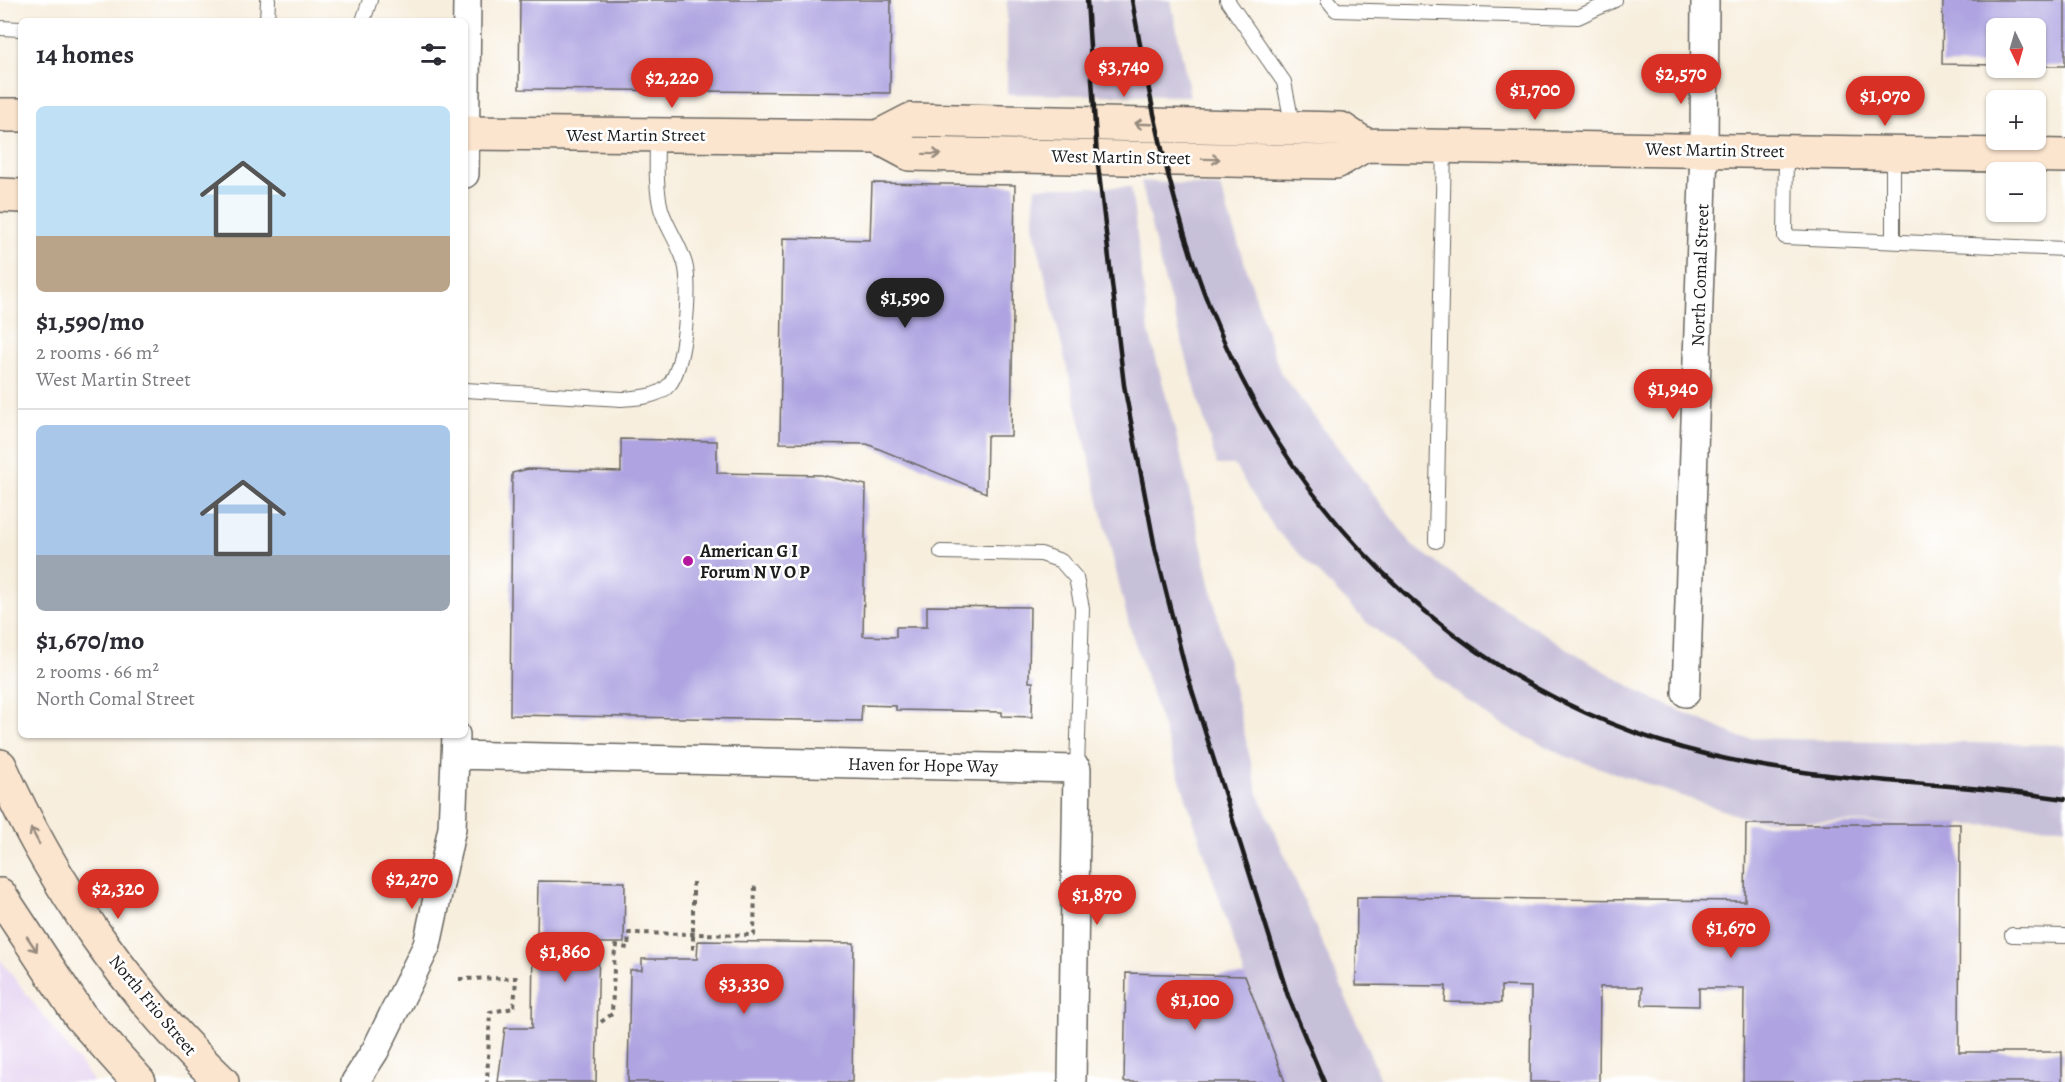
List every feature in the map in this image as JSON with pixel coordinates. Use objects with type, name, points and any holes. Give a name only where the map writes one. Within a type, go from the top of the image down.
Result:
[{"type":"main road","points":[[0,115],[18,115]]},
{"type":"main road","name":"West Martin Street","points":[[878,137],[911,120],[1341,129],[1365,145]]},
{"type":"main road","name":"West Martin Street","points":[[468,133],[878,137],[910,154],[1336,162],[1365,145],[2065,156]]},
{"type":"main road","points":[[0,195],[18,196]]},
{"type":"main road","name":"North Frio Street","points":[[0,766],[46,858],[127,980],[194,1055],[222,1082]]},
{"type":"main road","points":[[0,895],[80,1016],[139,1082]]},
{"type":"street","points":[[467,0],[467,18]]},
{"type":"street","name":"North Comal Street","points":[[1686,693],[1704,149],[1705,0]]},
{"type":"street","points":[[355,1082],[375,1051],[427,945],[452,828],[456,745]]},
{"type":"street","name":"Haven for Hope Way","points":[[456,745],[1077,769]]},
{"type":"street","points":[[1072,1082],[1077,769]]},
{"type":"lane","points":[[267,18],[268,0]]},
{"type":"lane","points":[[364,18],[370,0]]},
{"type":"lane","points":[[1227,0],[1284,82],[1293,128]]},
{"type":"lane","points":[[1332,5],[1578,17],[1615,0]]},
{"type":"lane","points":[[0,28],[18,29]]},
{"type":"lane","points":[[468,390],[622,399],[646,397],[668,387],[678,370],[684,346],[686,270],[680,248],[662,210],[657,188],[657,135]]},
{"type":"lane","points":[[1436,541],[1444,146]]},
{"type":"lane","points":[[1786,151],[1785,237],[2065,249]]},
{"type":"lane","points":[[1893,153],[1893,241]]},
{"type":"lane","points":[[941,552],[1041,554],[1061,561],[1076,578],[1082,608],[1077,769]]},
{"type":"lane","points":[[2012,935],[2065,936]]},
{"type":"path","points":[[693,882],[693,954]]},
{"type":"path","points":[[602,1022],[612,1014],[615,946],[628,948],[629,933],[754,935],[755,883]]},
{"type":"path","points":[[459,979],[516,978],[514,1008],[490,1012],[487,1082]]},
{"type":"shaded area","points":[[1007,0],[1171,0],[1190,96],[1007,94]]},
{"type":"shaded area","points":[[1141,181],[1220,187],[1280,372],[1413,546],[1472,588],[1647,696],[1742,738],[2065,745],[2065,827],[1751,820],[1565,756],[1495,722],[1366,622],[1275,529],[1234,465],[1217,465],[1160,264]]},
{"type":"shaded area","points":[[1035,187],[1131,187],[1149,332],[1174,426],[1258,793],[1382,1082],[1285,1082],[1245,976],[1129,625],[1033,226]]},
{"type":"shaded area","points":[[0,959],[94,1082],[0,1082]]},
{"type":"building","points":[[520,0],[891,0],[890,93],[519,89]]},
{"type":"building","points":[[1943,0],[2065,0],[2065,66],[2046,66],[2046,18],[1986,18],[1986,65],[1942,64]]},
{"type":"building","points":[[872,183],[1015,185],[1011,436],[987,436],[986,493],[867,444],[780,443],[783,238],[870,240]]},
{"type":"building","name":"American G I Forum N V O P","points":[[621,439],[717,441],[717,473],[821,475],[866,485],[863,636],[896,637],[896,627],[927,627],[927,606],[1030,607],[1029,682],[1033,682],[1032,717],[1002,716],[1002,712],[896,710],[896,706],[862,705],[861,721],[510,715],[512,473],[528,469],[621,472]]},
{"type":"building","points":[[1746,824],[1960,824],[1959,1052],[2062,1052],[2062,1082],[1743,1082],[1744,988],[1699,988],[1699,1006],[1642,1005],[1642,987],[1600,987],[1599,1082],[1530,1082],[1531,987],[1501,986],[1501,1003],[1445,1002],[1446,986],[1356,985],[1357,897],[1745,901]]},
{"type":"building","points":[[538,881],[625,882],[624,943],[599,943],[596,1082],[498,1082],[505,1028],[532,1028],[533,938],[537,938]]},
{"type":"building","points":[[698,941],[854,943],[852,1082],[628,1082],[630,970],[642,970],[642,959],[697,959]]},
{"type":"building","points":[[1126,973],[1245,976],[1285,1082],[1124,1082]]},
{"type":"railway","points":[[1087,0],[1097,157],[1124,385],[1155,548],[1186,671],[1288,996],[1324,1082]]},
{"type":"railway","points":[[1132,0],[1154,116],[1174,196],[1210,308],[1247,388],[1292,463],[1344,532],[1404,593],[1471,647],[1545,692],[1624,728],[1709,755],[1797,771],[2065,799]]},
{"type":"place","name":"American G I Forum N V O P","points":[[688,561]]}]
